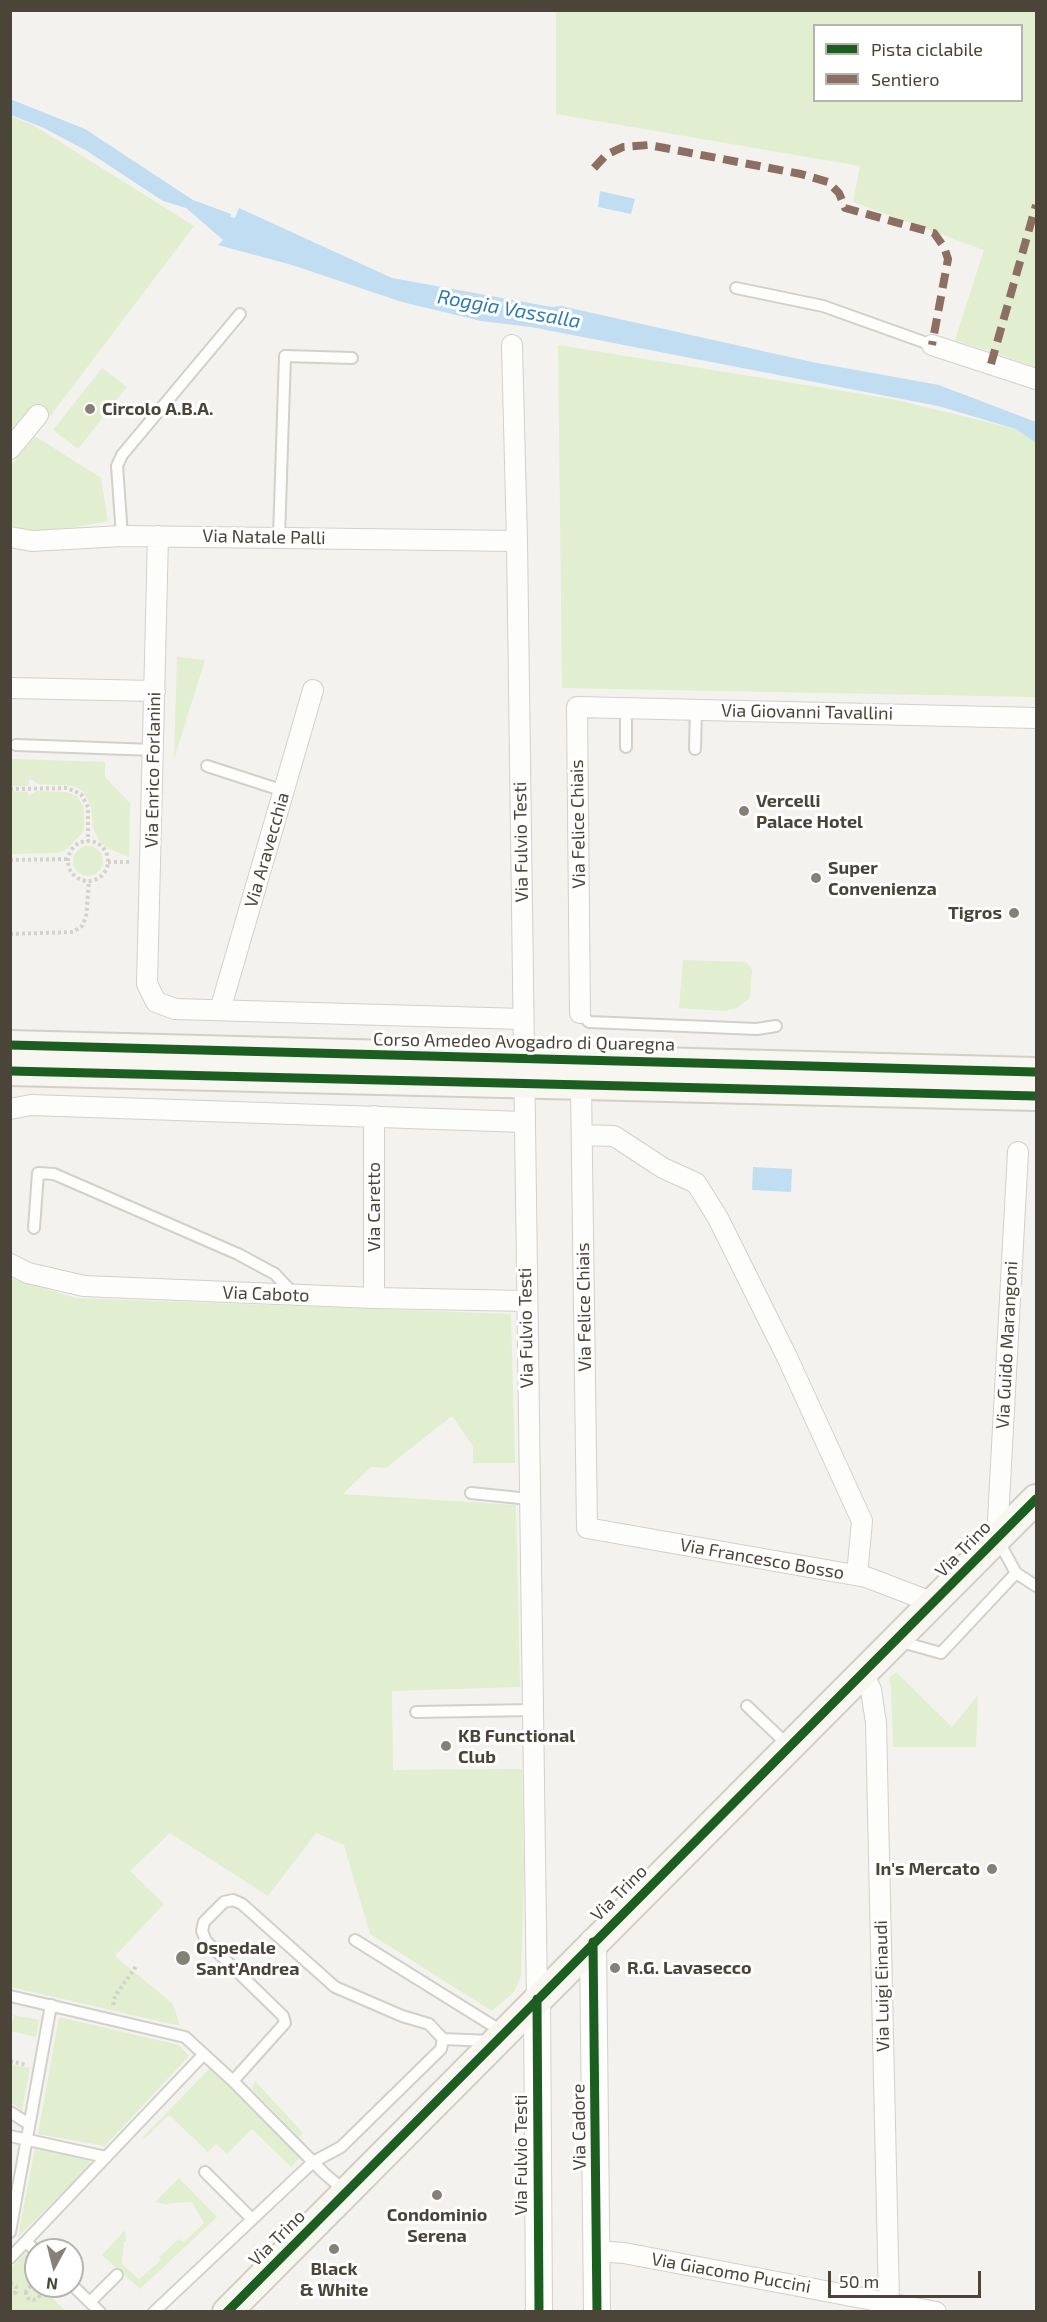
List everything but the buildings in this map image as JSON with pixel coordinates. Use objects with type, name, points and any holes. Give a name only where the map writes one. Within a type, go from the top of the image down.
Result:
[{"type":"main road","name":"Corso Amedeo Avogadro di Quaregna","points":[[10,1046],[523,1071],[581,1085],[1036,1096]]},
{"type":"main road","name":"Corso Amedeo Avogadro di Quaregna","points":[[10,1071],[1036,1072]]},
{"type":"main road","name":"Via Trino","points":[[227,2312],[997,1538],[1035,1504]]},
{"type":"street","name":"Via Fulvio Testi","points":[[512,345],[517,541],[537,1999],[539,2312]]},
{"type":"street","points":[[932,345],[1036,379]]},
{"type":"street","points":[[10,449],[38,415]]},
{"type":"street","name":"Via Natale Palli","points":[[10,537],[33,541],[122,536],[517,541]]},
{"type":"street","name":"Via Enrico Forlanini","points":[[156,1002],[147,984],[158,536]]},
{"type":"street","points":[[10,688],[155,691]]},
{"type":"street","name":"Via Aravecchia","points":[[220,1010],[314,690]]},
{"type":"street","name":"Via Giovanni Tavallini","points":[[577,707],[1036,718]]},
{"type":"street","name":"Via Felice Chiais","points":[[577,707],[580,1013]]},
{"type":"street","name":"Corso Amedeo Avogadro di Quaregna","points":[[156,1002],[175,1009],[523,1019]]},
{"type":"street","name":"Via Felice Chiais","points":[[581,1085],[587,1528]]},
{"type":"street","points":[[10,1109],[31,1105],[524,1122]]},
{"type":"street","name":"Via Caretto","points":[[374,1116],[374,1298]]},
{"type":"street","points":[[582,1135],[614,1136],[663,1168],[696,1183],[718,1218],[787,1357],[862,1521],[857,1575]]},
{"type":"street","name":"Via Guido Marangoni","points":[[997,1538],[1018,1152]]},
{"type":"street","name":"Via Caboto","points":[[10,1264],[28,1273],[84,1286],[374,1298],[526,1301]]},
{"type":"street","name":"Via Francesco Bosso","points":[[587,1528],[857,1575],[934,1603]]},
{"type":"street","name":"Via Luigi Einaudi","points":[[863,1672],[871,1690],[876,1723],[889,2302]]},
{"type":"street","name":"Via Cadore","points":[[593,1942],[597,2312]]},
{"type":"street","name":"Via Giacomo Puccini","points":[[597,2251],[624,2253],[936,2312]]},
{"type":"lane","points":[[736,288],[823,306],[932,345]]},
{"type":"lane","points":[[122,536],[117,466],[122,455],[240,314]]},
{"type":"lane","points":[[279,537],[285,356],[352,358]]},
{"type":"lane","points":[[626,708],[626,747]]},
{"type":"lane","points":[[695,749],[696,710]]},
{"type":"lane","points":[[16,745],[154,750]]},
{"type":"lane","points":[[207,766],[284,792]]},
{"type":"lane","points":[[580,1013],[589,1022],[757,1029],[776,1026]]},
{"type":"lane","points":[[34,1228],[38,1173],[54,1174],[238,1254],[275,1274],[288,1288],[290,1294]]},
{"type":"lane","points":[[471,1493],[529,1498]]},
{"type":"lane","points":[[997,1538],[1016,1573],[1036,1586]]},
{"type":"lane","points":[[895,1640],[941,1653],[1016,1573]]},
{"type":"lane","points":[[747,1706],[789,1746]]},
{"type":"lane","points":[[416,1712],[532,1710]]},
{"type":"lane","points":[[233,2081],[285,2023],[283,2016],[206,1941],[201,1931],[204,1922],[224,1902],[233,1900],[242,1904],[335,1987],[402,2016],[429,2024],[443,2038],[499,2037]]},
{"type":"lane","points":[[355,1940],[499,2037]]},
{"type":"lane","points":[[10,1996],[185,2037],[233,2081],[313,2162],[346,2191]]},
{"type":"lane","points":[[10,2232],[51,2005]]},
{"type":"lane","points":[[154,2312],[313,2162],[341,2147],[441,2049],[443,2038]]},
{"type":"lane","points":[[30,2238],[204,2054]]},
{"type":"lane","points":[[10,2112],[29,2124]]},
{"type":"lane","points":[[10,2136],[106,2157]]},
{"type":"lane","points":[[205,2172],[252,2219]]},
{"type":"lane","points":[[10,2258],[24,2244]]},
{"type":"lane","points":[[90,2302],[117,2275]]},
{"type":"lane","points":[[84,2296],[100,2312]]},
{"type":"path","points":[[10,789],[67,788],[81,794],[88,807],[88,841]]},
{"type":"path","points":[[88,841],[100,845],[107,855],[108,862],[100,877],[89,881],[76,877],[69,866],[68,859],[77,844],[88,841]]},
{"type":"path","points":[[10,860],[68,859]]},
{"type":"path","points":[[108,862],[129,862]]},
{"type":"path","points":[[10,934],[72,932],[81,926],[86,917],[89,881]]},
{"type":"path","points":[[110,2019],[115,1996],[137,1965]]},
{"type":"path","points":[[10,2283],[16,2290]]},
{"type":"path","points":[[16,2290],[24,2292]]},
{"type":"path","points":[[10,2295],[16,2290]]},
{"type":"green space","points":[[556,11],[1036,11],[1036,367],[955,340],[984,250],[853,202],[860,166],[556,114]]},
{"type":"green space","points":[[11,116],[33,125],[194,226],[48,419],[31,407],[11,432]]},
{"type":"green space","points":[[558,345],[892,399],[1016,429],[1036,443],[1036,697],[562,688]]},
{"type":"green space","name":"Circolo A.B.A.","points":[[102,368],[127,387],[78,449],[53,430]]},
{"type":"green space","points":[[35,436],[101,478],[108,521],[31,535],[11,529],[11,465]]},
{"type":"green space","points":[[177,657],[205,660],[174,759]]},
{"type":"green space","points":[[11,759],[105,762],[105,777],[130,803],[129,857],[107,848],[100,842],[93,828],[91,806],[84,792],[74,786],[37,784],[29,779],[28,786],[11,786]]},
{"type":"green space","points":[[11,791],[28,792],[28,796],[37,791],[66,792],[77,796],[84,808],[82,833],[67,849],[57,853],[11,854]]},
{"type":"green space","points":[[88,846],[94,847],[102,855],[102,867],[94,875],[88,876],[82,875],[74,867],[73,861],[74,855],[82,847]]},
{"type":"green space","points":[[683,960],[746,962],[752,970],[750,998],[737,1008],[724,1011],[679,1008]]},
{"type":"green space","points":[[11,1278],[76,1298],[511,1314],[515,1463],[473,1463],[473,1446],[452,1416],[386,1468],[371,1467],[343,1494],[516,1505],[520,1687],[392,1691],[393,1770],[522,1769],[524,1874],[521,1976],[514,1992],[492,2011],[370,1934],[344,1845],[316,1833],[268,1896],[170,1833],[130,1871],[164,1904],[115,1956],[173,2004],[180,2026],[11,1987]]},
{"type":"green space","points":[[896,1672],[952,1727],[978,1695],[976,1747],[893,1747],[889,1678]]},
{"type":"green space","points":[[14,2015],[39,2020],[36,2037],[11,2031]]},
{"type":"green space","points":[[59,2017],[179,2045],[189,2056],[105,2146],[38,2134]]},
{"type":"green space","points":[[11,2064],[30,2068],[22,2110],[11,2103]]},
{"type":"green space","points":[[210,2068],[301,2157],[291,2167],[252,2129],[227,2154],[216,2144],[208,2152],[169,2115],[144,2139],[143,2137]]},
{"type":"green space","points":[[255,2081],[303,2133],[299,2137],[252,2089]]},
{"type":"green space","points":[[35,2148],[88,2159],[91,2164],[18,2237]]},
{"type":"green space","points":[[179,2178],[217,2217],[140,2289],[102,2255],[125,2230],[126,2241],[122,2264],[139,2279],[161,2260],[159,2257],[179,2239],[184,2242],[204,2223],[192,2202],[169,2203],[168,2205],[155,2202]]},
{"type":"green space","points":[[24,2254],[24,2298],[52,2298],[66,2311],[11,2311],[11,2268]]},
{"type":"water","name":"Roggia Vassalla","points":[[10,99],[85,129],[193,200],[231,214],[230,217],[235,218],[239,208],[392,278],[552,307],[561,306],[812,362],[939,385],[1036,422],[1036,443],[1016,429],[938,406],[531,327],[481,321],[402,302],[292,265],[218,245],[223,240],[186,208],[163,201],[87,151],[44,128],[11,115]]},
{"type":"water","points":[[600,191],[635,199],[631,214],[598,207]]},
{"type":"water","points":[[753,1167],[792,1169],[791,1192],[752,1190]]},
{"type":"marked path","points":[[594,168],[606,155],[623,147],[649,145],[801,174],[828,182],[839,193],[845,208],[934,233],[944,247],[948,259],[932,345]]},
{"type":"marked path","points":[[991,364],[1036,205]]},
{"type":"cycle path","points":[[10,1045],[1036,1072]]},
{"type":"cycle path","points":[[10,1071],[1036,1096]]},
{"type":"cycle path","points":[[227,2312],[1036,1499]]},
{"type":"cycle path","points":[[593,1942],[597,2312]]},
{"type":"cycle path","points":[[537,1999],[539,2312]]},
{"type":"place","name":"Circolo A.B.A.","points":[[90,409]]},
{"type":"place","name":"Vercelli Palace Hotel","points":[[744,811]]},
{"type":"place","name":"Super Convenienza","points":[[816,878]]},
{"type":"place","name":"Tigros","points":[[1014,913]]},
{"type":"place","name":"KB Functional Club","points":[[446,1746]]},
{"type":"place","name":"In's Mercato","points":[[992,1869]]},
{"type":"place","name":"Ospedale Sant'Andrea","points":[[183,1958]]},
{"type":"place","name":"R.G. Lavasecco","points":[[615,1968]]},
{"type":"place","name":"Condominio Serena","points":[[437,2195]]},
{"type":"place","name":"Black & White","points":[[334,2249]]}]
